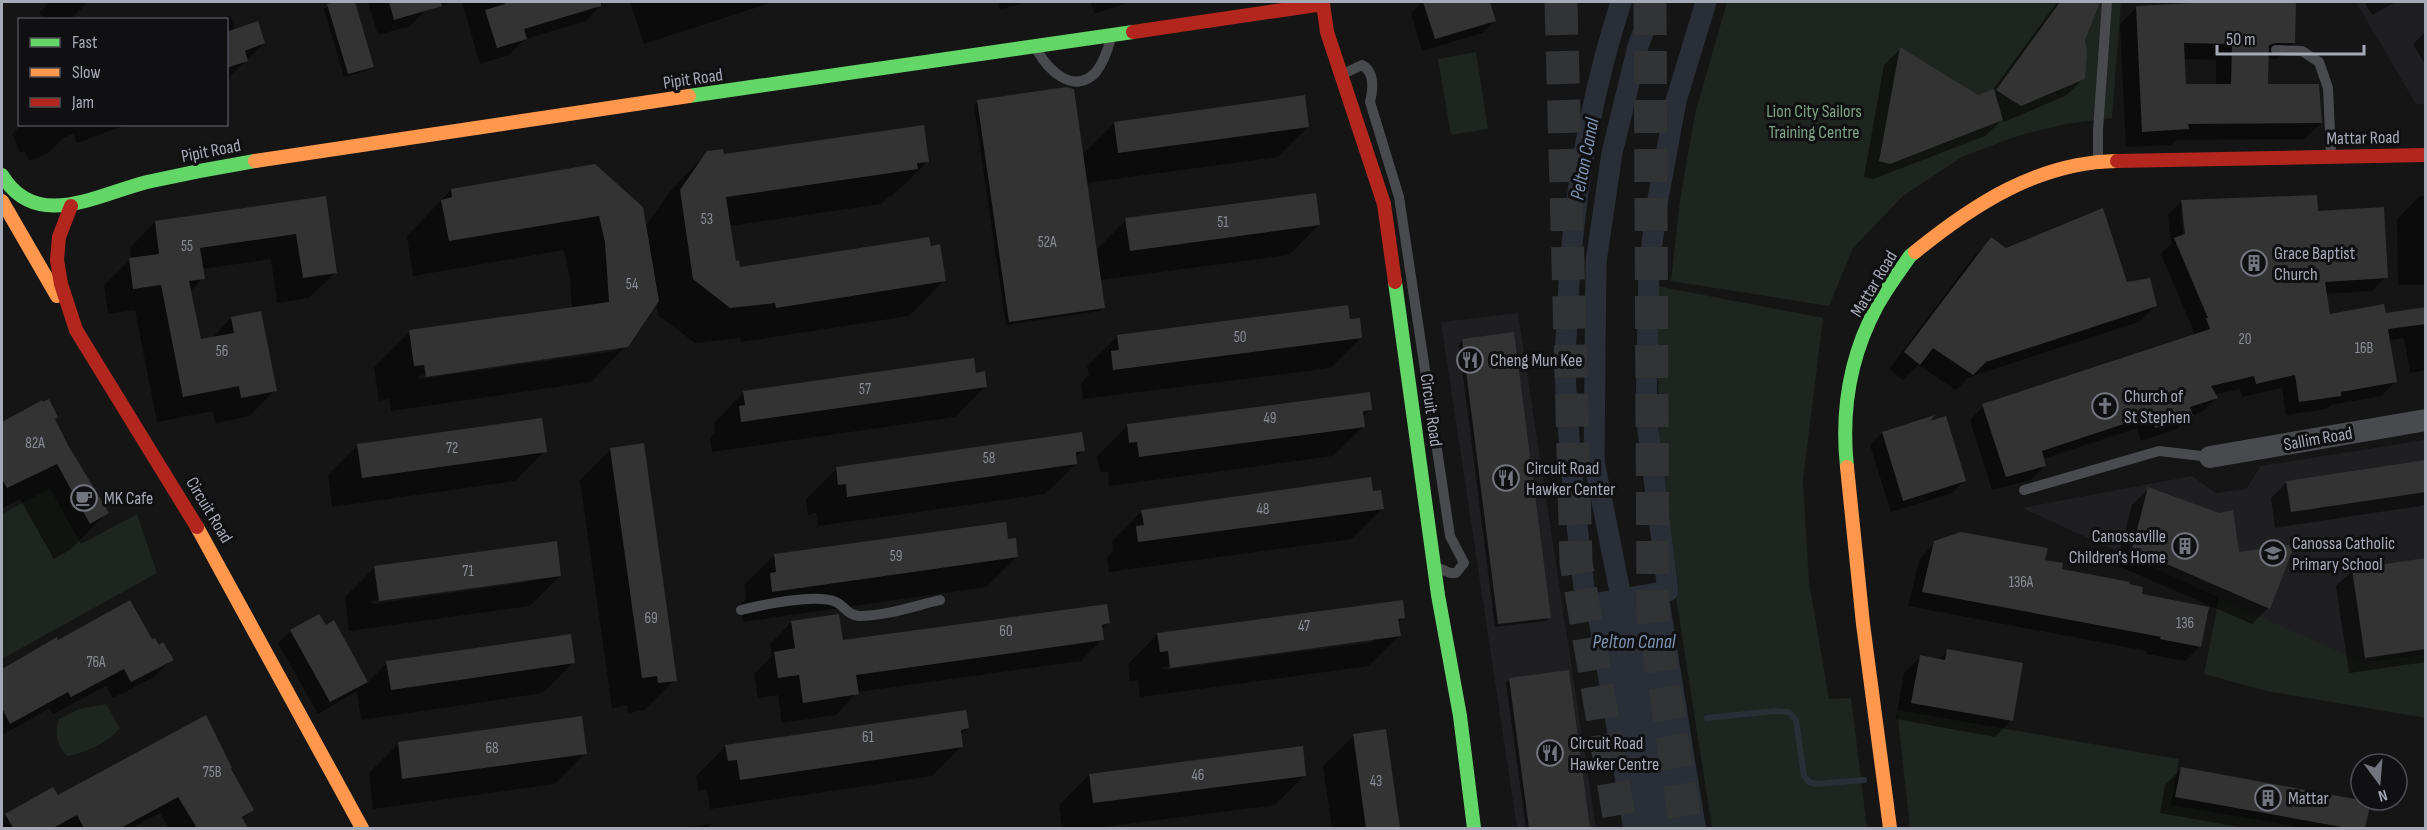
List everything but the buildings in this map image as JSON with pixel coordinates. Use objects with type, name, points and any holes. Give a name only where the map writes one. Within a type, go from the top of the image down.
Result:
[{"type":"street","name":"Pipit Road","points":[[71,206],[144,183],[223,166],[358,144],[1112,36],[1322,3]]},
{"type":"street","name":"Circuit Road","points":[[1322,3],[1327,32],[1384,204],[1434,564],[1461,716],[1474,828]]},
{"type":"street","name":"Mattar Road","points":[[1890,828],[1863,624],[1844,436],[1846,401],[1856,355],[1877,306],[1910,256],[1941,230],[1983,201],[2031,178],[2098,161],[2426,155]]},
{"type":"street","points":[[2,175],[8,185],[22,198],[45,206],[71,206]]},
{"type":"street","points":[[2,201],[76,330]]},
{"type":"street","name":"Circuit Road","points":[[71,206],[58,239],[57,257],[64,294],[76,330],[218,552],[362,828]]},
{"type":"street","name":"Sallim Road","points":[[2210,457],[2426,420]]},
{"type":"lane","points":[[2098,161],[2107,2]]},
{"type":"lane","points":[[1035,47],[1052,70],[1062,79],[1085,80],[1096,72],[1112,36]]},
{"type":"lane","points":[[2276,50],[2302,51],[2319,62],[2328,88],[2331,157]]},
{"type":"lane","points":[[1343,76],[1347,71],[1358,66],[1370,72],[1372,87],[1370,102],[1399,197],[1450,536],[1464,563],[1456,573],[1450,573],[1434,564]]},
{"type":"lane","points":[[2024,490],[2159,451],[2210,457]]},
{"type":"lane","points":[[741,610],[767,604],[823,600],[837,602],[844,611],[857,616],[940,600]]},
{"type":"shaded area","points":[[2356,2],[2425,2],[2425,104],[2416,104]]},
{"type":"shaded area","points":[[1518,313],[1596,828],[1517,828],[1441,322]]},
{"type":"shaded area","name":"Canossa Catholic Primary School","points":[[2425,440],[2425,654],[2359,662],[2022,508],[2192,476],[2216,493],[2246,489],[2261,466]]},
{"type":"green space","name":"Lion City Sailors Training Centre","points":[[1727,2],[2121,2],[2112,118],[2066,124],[2017,136],[1962,157],[1903,196],[1853,248],[1829,306],[1671,281],[1680,200],[1695,114]]},
{"type":"green space","points":[[1476,52],[1488,129],[1451,135],[1438,59]]},
{"type":"green space","points":[[1657,286],[1823,318],[1803,480],[1809,582],[1829,699],[1851,698],[1867,828],[1712,828],[1676,598],[1679,592],[1659,438]]},
{"type":"green space","points":[[50,488],[81,544],[137,514],[157,573],[2,659],[2,514]]},
{"type":"green space","points":[[2219,598],[2362,662],[2425,654],[2425,718],[2267,691],[2204,674]]},
{"type":"green space","points":[[106,704],[120,728],[109,739],[96,746],[67,756],[57,739],[59,719],[79,709]]},
{"type":"green space","points":[[1897,710],[2179,759],[2171,805],[2305,828],[1910,828]]},
{"type":"water","name":"Pelton Canal","points":[[1668,591],[1706,828],[1623,828],[1586,605]]},
{"type":"waterway","name":"Pelton Canal","points":[[1621,2],[1592,112],[1579,187],[1570,263],[1565,361],[1566,399],[1586,605],[1668,591],[1646,414],[1649,268],[1657,204],[1676,101],[1706,2]]},
{"type":"waterway","name":"Pelton Canal","points":[[1624,612],[1594,461],[1596,262],[1612,153],[1638,46],[1655,2]]},
{"type":"waterway","points":[[1707,718],[1775,711],[1789,712],[1796,720],[1804,776],[1809,782],[1816,784],[1864,780]]},
{"type":"tunnel","points":[[1561,2],[1576,562],[1621,828]]},
{"type":"tunnel","points":[[1650,2],[1653,611],[1686,828]]},
{"type":"traffic: fast","points":[[689,96],[1133,32]]},
{"type":"traffic: fast","points":[[2,175],[16,192],[32,202],[50,205],[69,204],[147,182],[255,161]]},
{"type":"traffic: fast","points":[[1847,467],[1845,446],[1847,405],[1860,344],[1881,300],[1915,252]]},
{"type":"traffic: fast","points":[[1395,282],[1438,595],[1460,716],[1474,828]]},
{"type":"traffic: slow","points":[[255,161],[689,96]]},
{"type":"traffic: slow","points":[[1915,252],[1960,218],[2009,189],[2061,169],[2088,163],[2117,161]]},
{"type":"traffic: slow","points":[[2,201],[57,296]]},
{"type":"traffic: slow","points":[[1847,467],[1863,624],[1890,828]]},
{"type":"traffic: slow","points":[[197,527],[362,828]]},
{"type":"traffic: jam","points":[[1133,32],[1323,4],[1327,32],[1384,204],[1395,282]]},
{"type":"traffic: jam","points":[[2117,161],[2426,155]]},
{"type":"traffic: jam","points":[[71,206],[59,237],[57,260],[61,284],[76,330],[197,527]]},
{"type":"place","name":"Grace Baptist Church","points":[[2254,263]]},
{"type":"place","name":"Cheng Mun Kee","points":[[1470,360]]},
{"type":"place","name":"Church of St Stephen","points":[[2105,406]]},
{"type":"place","name":"Circuit Road Hawker Center","points":[[1506,478]]},
{"type":"place","name":"MK Cafe","points":[[84,498]]},
{"type":"place","name":"Canossaville Children's Home","points":[[2185,546]]},
{"type":"place","name":"Canossa Catholic Primary School","points":[[2273,553]]},
{"type":"place","name":"Circuit Road Hawker Centre","points":[[1550,753]]},
{"type":"place","name":"Mattar","points":[[2268,798]]}]
